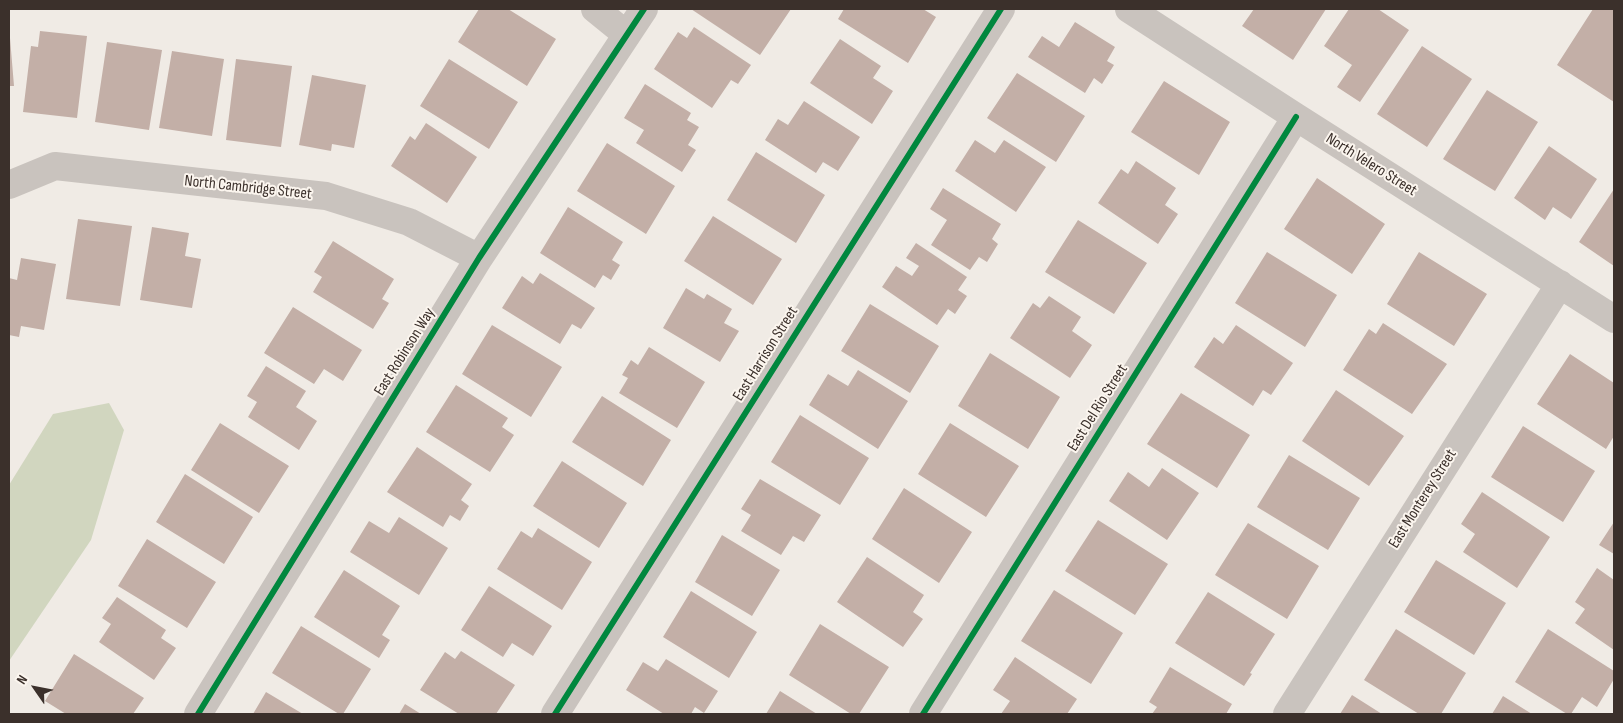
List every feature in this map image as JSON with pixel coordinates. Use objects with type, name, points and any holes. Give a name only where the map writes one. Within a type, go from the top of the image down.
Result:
[{"type":"street","points":[[595,9],[627,35]]},
{"type":"street","name":"East Robinson Way","points":[[198,714],[479,258],[644,9]]},
{"type":"street","name":"East Harrison Street","points":[[555,714],[1001,9]]},
{"type":"street","name":"North Velero Street","points":[[1129,9],[1614,319]]},
{"type":"street","name":"East Del Rio Street","points":[[923,714],[1296,117]]},
{"type":"street","name":"North Cambridge Street","points":[[9,185],[55,166],[326,196],[410,222],[479,258]]},
{"type":"street","name":"East Monterey Street","points":[[1287,714],[1560,284]]},
{"type":"green space","points":[[109,403],[124,430],[91,540],[9,661],[9,485],[53,414]]},
{"type":"building","points":[[479,9],[508,9],[556,39],[527,86],[458,42]]},
{"type":"building","points":[[691,9],[791,9],[760,55]]},
{"type":"building","points":[[844,9],[923,9],[936,17],[908,63],[838,19]]},
{"type":"building","points":[[1254,9],[1326,9],[1293,60],[1242,26]]},
{"type":"building","points":[[1349,9],[1378,9],[1409,30],[1360,102],[1337,87],[1352,65],[1324,46]]},
{"type":"building","points":[[1593,9],[1614,9],[1614,102],[1557,65]]},
{"type":"building","points":[[1075,22],[1115,47],[1107,61],[1114,65],[1102,84],[1094,78],[1085,93],[1028,57],[1042,36],[1059,47]]},
{"type":"building","points":[[694,27],[751,65],[738,84],[731,80],[712,108],[654,69],[678,32],[687,38]]},
{"type":"building","points":[[40,31],[87,36],[77,118],[23,112],[31,46],[38,47]]},
{"type":"building","points":[[10,38],[14,86],[9,86]]},
{"type":"building","points":[[840,39],[881,66],[873,78],[893,91],[872,124],[810,83]]},
{"type":"building","points":[[107,42],[162,50],[149,130],[95,122]]},
{"type":"building","points":[[1422,46],[1472,79],[1427,147],[1377,114]]},
{"type":"building","points":[[172,51],[224,59],[212,136],[159,128]]},
{"type":"building","points":[[236,59],[292,66],[281,147],[226,140]]},
{"type":"building","points":[[449,59],[518,102],[489,149],[420,106]]},
{"type":"building","points":[[1017,73],[1085,116],[1056,162],[987,118]]},
{"type":"building","points":[[312,75],[366,85],[354,148],[332,144],[331,151],[299,145]]},
{"type":"building","points":[[1164,81],[1230,122],[1199,175],[1131,132]]},
{"type":"building","points":[[645,84],[691,113],[687,120],[699,127],[688,145],[696,150],[682,172],[636,143],[644,130],[624,118]]},
{"type":"building","points":[[1487,90],[1538,122],[1495,191],[1443,159]]},
{"type":"building","points":[[804,101],[860,137],[838,171],[823,162],[816,173],[765,140],[778,119],[788,125]]},
{"type":"building","points":[[426,123],[477,157],[447,203],[391,166],[410,136],[415,140]]},
{"type":"building","points":[[975,140],[995,153],[1004,140],[1046,167],[1016,212],[955,171]]},
{"type":"building","points":[[607,143],[675,186],[646,234],[577,191]]},
{"type":"building","points":[[1549,146],[1597,179],[1571,219],[1553,207],[1545,220],[1514,198]]},
{"type":"building","points":[[756,152],[825,195],[796,243],[727,200]]},
{"type":"building","points":[[1136,161],[1176,188],[1165,205],[1178,214],[1158,244],[1098,203],[1121,169],[1128,174]]},
{"type":"building","points":[[1317,178],[1385,224],[1352,274],[1284,229]]},
{"type":"building","points":[[943,188],[1001,224],[992,239],[998,244],[987,262],[979,257],[970,270],[931,245],[947,220],[930,209]]},
{"type":"building","points":[[1614,189],[1614,266],[1579,242]]},
{"type":"building","points":[[568,207],[623,242],[612,260],[620,265],[611,280],[603,275],[595,288],[540,253]]},
{"type":"building","points":[[713,216],[782,259],[753,305],[684,261]]},
{"type":"building","points":[[78,219],[132,226],[120,306],[66,299]]},
{"type":"building","points":[[1078,220],[1147,263],[1114,314],[1045,272]]},
{"type":"building","points":[[152,227],[189,233],[185,256],[201,259],[192,308],[140,300]]},
{"type":"building","points":[[333,241],[394,279],[382,299],[389,303],[373,329],[313,292],[322,277],[314,272]]},
{"type":"building","points":[[916,243],[967,277],[958,290],[967,296],[955,314],[948,309],[937,325],[882,287],[896,266],[912,276],[919,266],[906,258]]},
{"type":"building","points":[[1267,252],[1337,295],[1305,347],[1235,303]]},
{"type":"building","points":[[1419,252],[1487,294],[1454,346],[1387,304]]},
{"type":"building","points":[[21,258],[56,264],[44,330],[21,326],[19,337],[9,335],[9,278],[17,280]]},
{"type":"building","points":[[540,273],[595,308],[581,329],[572,324],[560,344],[502,308],[522,276],[533,284]]},
{"type":"building","points":[[686,288],[704,299],[707,294],[732,309],[724,323],[739,331],[720,362],[663,328]]},
{"type":"building","points":[[1049,296],[1081,317],[1072,331],[1092,345],[1070,378],[1010,338],[1033,303],[1040,308]]},
{"type":"building","points":[[870,304],[939,346],[910,393],[841,351]]},
{"type":"building","points":[[293,307],[362,350],[343,381],[324,369],[314,384],[264,353]]},
{"type":"building","points":[[1383,323],[1447,364],[1412,414],[1343,370],[1369,329],[1376,334]]},
{"type":"building","points":[[492,325],[562,367],[531,417],[462,374]]},
{"type":"building","points":[[1236,325],[1293,363],[1271,395],[1263,390],[1253,406],[1194,367],[1214,337],[1223,344]]},
{"type":"building","points":[[649,347],[705,382],[677,428],[619,393],[628,378],[622,375],[631,360],[638,365]]},
{"type":"building","points":[[990,353],[1060,397],[1028,449],[958,406]]},
{"type":"building","points":[[1570,354],[1614,383],[1614,436],[1606,449],[1537,404]]},
{"type":"building","points":[[266,366],[306,391],[296,407],[317,421],[299,450],[248,417],[257,402],[247,396]]},
{"type":"building","points":[[858,370],[908,401],[878,449],[809,405],[828,374],[848,386]]},
{"type":"building","points":[[456,385],[508,418],[502,427],[514,435],[490,472],[426,432]]},
{"type":"building","points":[[1336,390],[1404,436],[1369,486],[1302,441]]},
{"type":"building","points":[[1181,393],[1250,435],[1217,488],[1147,444]]},
{"type":"building","points":[[602,396],[671,440],[643,486],[572,442]]},
{"type":"building","points":[[800,415],[869,458],[840,505],[771,462]]},
{"type":"building","points":[[220,423],[289,466],[259,513],[191,470]]},
{"type":"building","points":[[950,423],[1019,466],[986,517],[918,474]]},
{"type":"building","points":[[1523,426],[1595,471],[1563,522],[1491,477]]},
{"type":"building","points":[[417,447],[472,484],[461,500],[469,506],[460,521],[450,515],[443,527],[387,492]]},
{"type":"building","points":[[1289,455],[1360,498],[1328,550],[1257,507]]},
{"type":"building","points":[[562,461],[627,503],[599,548],[533,506]]},
{"type":"building","points":[[1162,468],[1199,493],[1167,540],[1109,501],[1128,472],[1149,487]]},
{"type":"building","points":[[185,474],[253,517],[224,564],[156,522]]},
{"type":"building","points":[[760,479],[821,515],[804,542],[793,536],[781,555],[741,531],[751,515],[741,509]]},
{"type":"building","points":[[904,488],[972,532],[939,583],[872,539]]},
{"type":"building","points":[[1482,492],[1550,537],[1517,588],[1463,552],[1475,534],[1461,524]]},
{"type":"building","points":[[399,517],[448,548],[419,595],[350,552],[369,521],[389,533]]},
{"type":"building","points":[[1098,520],[1168,564],[1135,615],[1065,571]]},
{"type":"building","points":[[1614,522],[1614,554],[1599,545]]},
{"type":"building","points":[[1248,523],[1319,566],[1287,619],[1215,575]]},
{"type":"building","points":[[538,528],[592,562],[562,610],[497,569],[521,531],[532,538]]},
{"type":"building","points":[[722,535],[780,570],[752,616],[695,582]]},
{"type":"building","points":[[147,539],[216,582],[187,628],[118,586]]},
{"type":"building","points":[[867,557],[924,595],[913,612],[923,619],[903,647],[837,602]]},
{"type":"building","points":[[1436,560],[1506,603],[1474,655],[1404,612]]},
{"type":"building","points":[[1597,568],[1614,580],[1614,650],[1575,623],[1585,609],[1575,602]]},
{"type":"building","points":[[344,570],[400,606],[382,635],[390,640],[379,658],[314,617]]},
{"type":"building","points":[[489,586],[552,626],[533,656],[512,643],[503,657],[461,630]]},
{"type":"building","points":[[1054,590],[1123,633],[1091,684],[1021,641]]},
{"type":"building","points":[[691,591],[757,632],[729,678],[663,637]]},
{"type":"building","points":[[1208,592],[1275,634],[1250,673],[1252,674],[1244,686],[1175,643]]},
{"type":"building","points":[[117,597],[166,630],[161,638],[176,648],[154,680],[99,642],[111,624],[102,618]]},
{"type":"building","points":[[820,624],[889,667],[859,714],[851,714],[789,675]]},
{"type":"building","points":[[301,626],[371,669],[343,714],[339,714],[272,673]]},
{"type":"building","points":[[1396,629],[1466,673],[1441,714],[1419,714],[1364,680]]},
{"type":"building","points":[[1548,629],[1614,671],[1614,679],[1597,707],[1582,697],[1571,714],[1567,714],[1515,682]]},
{"type":"building","points":[[461,651],[515,685],[496,714],[459,714],[420,690],[445,652],[455,659]]},
{"type":"building","points":[[74,654],[144,698],[133,714],[66,714],[45,701]]},
{"type":"building","points":[[1015,657],[1077,699],[1067,714],[1001,714],[1010,701],[993,690]]},
{"type":"building","points":[[666,659],[718,691],[704,713],[695,707],[691,714],[664,714],[626,690],[643,662],[658,671]]},
{"type":"building","points":[[1170,667],[1232,704],[1226,714],[1152,714],[1157,707],[1149,702]]},
{"type":"building","points":[[780,691],[817,714],[766,714]]},
{"type":"building","points":[[266,692],[303,714],[253,714]]},
{"type":"building","points":[[1352,695],[1382,714],[1340,714]]},
{"type":"building","points":[[1503,696],[1532,714],[1492,714]]},
{"type":"building","points":[[405,704],[421,714],[399,714]]},
{"type":"cycle path","points":[[198,714],[479,258],[644,9]]},
{"type":"cycle path","points":[[555,714],[1001,9]]},
{"type":"cycle path","points":[[923,714],[1296,117]]}]
